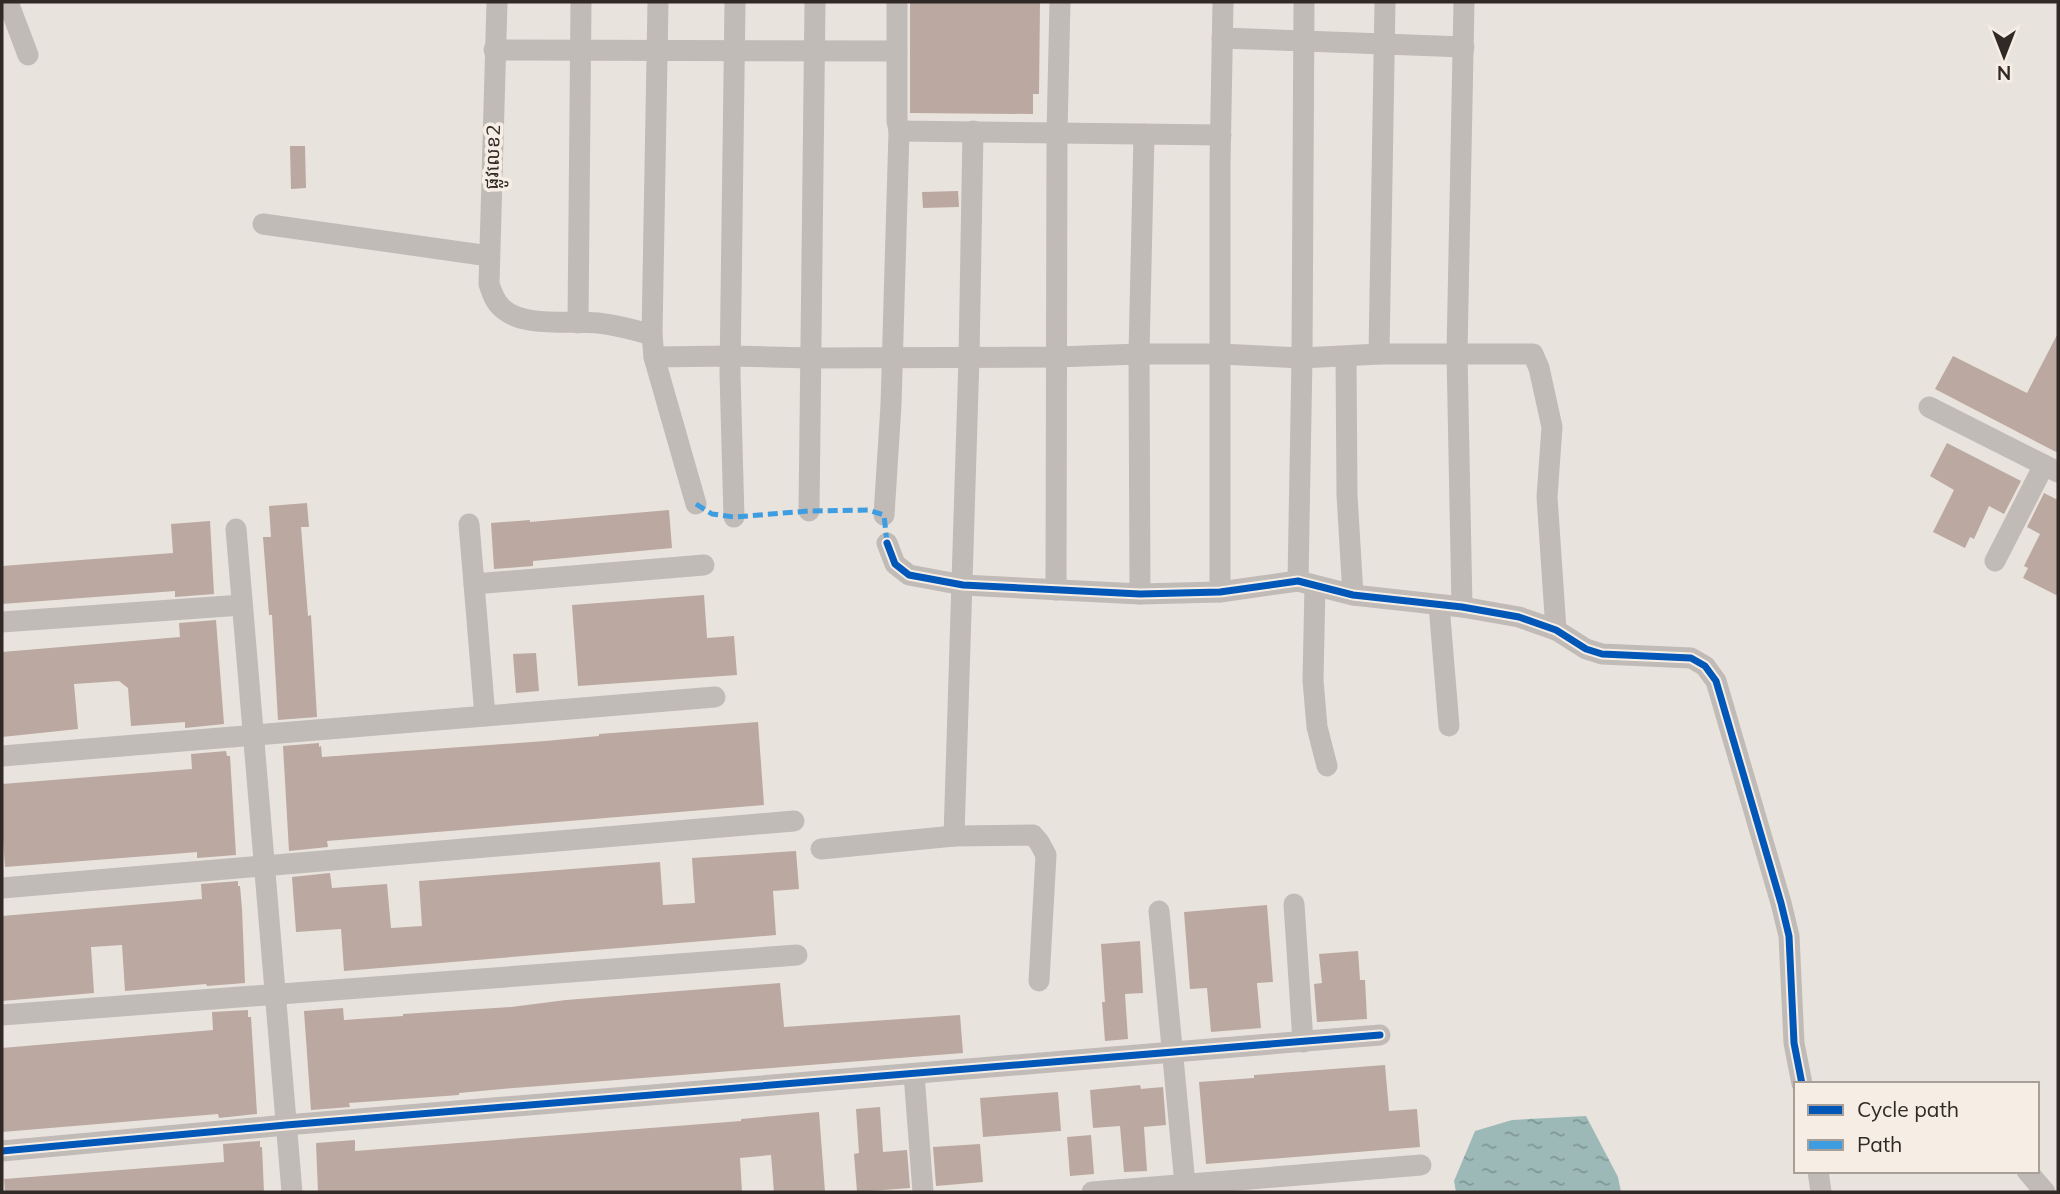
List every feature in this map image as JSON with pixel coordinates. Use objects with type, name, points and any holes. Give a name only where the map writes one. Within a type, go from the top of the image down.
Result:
[{"type":"street","points":[[8,2],[28,55]]},
{"type":"street","name":"ផ្លូវលេខ2","points":[[497,2],[489,284],[494,299],[502,309],[515,317],[578,323]]},
{"type":"street","points":[[581,2],[578,323],[597,323],[652,335]]},
{"type":"street","points":[[658,2],[652,335],[654,357],[696,504]]},
{"type":"street","points":[[734,517],[730,356],[735,2]]},
{"type":"street","points":[[809,511],[815,2]]},
{"type":"street","points":[[884,515],[891,405],[899,131],[897,2]]},
{"type":"street","points":[[1056,590],[1057,132],[1060,2]]},
{"type":"street","points":[[1220,592],[1223,2]]},
{"type":"street","points":[[1304,2],[1302,358],[1306,583],[1317,727],[1327,766]]},
{"type":"street","points":[[1380,354],[1385,2]]},
{"type":"street","points":[[1462,607],[1457,353],[1464,2]]},
{"type":"street","points":[[1222,38],[1464,47]]},
{"type":"street","points":[[494,50],[897,51]]},
{"type":"street","points":[[899,131],[1221,135]]},
{"type":"street","points":[[954,836],[963,585],[973,131]]},
{"type":"street","points":[[1140,594],[1139,354],[1144,134]]},
{"type":"street","points":[[263,224],[489,256]]},
{"type":"street","points":[[654,357],[969,358],[1221,354],[1302,358],[1457,353],[1533,355],[1539,368],[1552,427],[1547,497],[1556,630]]},
{"type":"street","points":[[1346,357],[1347,495],[1353,595]]},
{"type":"street","points":[[1929,407],[2051,469],[1995,561]]},
{"type":"street","points":[[469,524],[485,716]]},
{"type":"street","points":[[236,529],[292,1192]]},
{"type":"street","points":[[887,543],[895,564],[909,575],[963,585],[1140,594],[1220,592],[1306,583],[1353,595],[1440,604],[1519,617],[1556,630],[1586,649],[1602,654],[1691,658],[1705,666],[1716,681],[1789,936],[1794,1043],[1802,1082]]},
{"type":"street","points":[[474,584],[704,565]]},
{"type":"street","points":[[1440,604],[1449,726]]},
{"type":"street","points":[[2,622],[242,605]]},
{"type":"street","points":[[2,756],[715,697]]},
{"type":"street","points":[[2,888],[794,821]]},
{"type":"street","points":[[821,849],[954,836],[1033,835],[1046,855],[1039,981]]},
{"type":"street","points":[[1294,904],[1303,1042]]},
{"type":"street","points":[[1159,911],[1185,1184]]},
{"type":"street","points":[[2,1015],[797,955]]},
{"type":"street","points":[[2,1150],[1380,1035]]},
{"type":"street","points":[[914,1074],[923,1192]]},
{"type":"street","points":[[1092,1192],[1421,1165]]},
{"type":"street","points":[[1818,1173],[1821,1192]]},
{"type":"street","points":[[2029,1173],[2045,1192]]},
{"type":"water","points":[[1586,1116],[1618,1177],[1621,1192],[1456,1192],[1454,1181],[1475,1131],[1512,1120]]},
{"type":"building","points":[[910,2],[1040,2],[1039,94],[1033,94],[1033,114],[910,113]]},
{"type":"building","points":[[290,146],[305,146],[306,188],[291,189]]},
{"type":"building","points":[[958,191],[959,207],[923,208],[922,192]]},
{"type":"building","points":[[2058,333],[2058,453],[1935,389],[1953,356],[2027,393]]},
{"type":"building","points":[[1947,443],[2021,481],[2004,514],[1989,506],[1974,539],[1970,537],[1965,548],[1933,532],[1954,490],[1930,476]]},
{"type":"building","points":[[2044,493],[2058,500],[2058,596],[2023,578],[2028,568],[2024,566],[2040,534],[2027,527]]},
{"type":"building","points":[[307,503],[309,527],[301,527],[308,616],[311,615],[317,717],[278,720],[272,615],[269,615],[263,537],[271,537],[269,506]]},
{"type":"building","points":[[669,510],[672,548],[533,561],[533,566],[494,569],[491,523]]},
{"type":"building","points":[[210,521],[214,594],[175,597],[175,591],[2,604],[2,566],[173,553],[171,524]]},
{"type":"building","points":[[704,595],[707,638],[734,636],[737,675],[578,686],[572,605]]},
{"type":"building","points":[[216,620],[224,724],[185,728],[185,722],[131,726],[128,688],[119,681],[74,684],[78,729],[2,737],[2,652],[180,637],[179,623]]},
{"type":"building","points":[[536,653],[539,691],[516,693],[513,654]]},
{"type":"building","points":[[758,722],[764,805],[327,841],[328,847],[289,851],[283,746],[319,743],[322,757]]},
{"type":"building","points":[[226,751],[227,756],[230,756],[236,855],[197,858],[197,852],[5,867],[2,784],[192,769],[191,754]]},
{"type":"building","points":[[796,851],[799,889],[773,891],[776,935],[344,971],[341,929],[296,932],[292,877],[330,873],[332,888],[387,884],[391,928],[422,926],[419,881],[660,862],[663,905],[695,903],[692,858]]},
{"type":"building","points":[[238,881],[245,983],[125,991],[122,945],[91,947],[94,993],[2,1001],[2,916],[202,899],[201,884]]},
{"type":"building","points":[[1267,905],[1273,982],[1257,983],[1261,1028],[1211,1032],[1207,988],[1190,989],[1184,912]]},
{"type":"building","points":[[1140,941],[1143,993],[1125,994],[1128,1039],[1105,1041],[1101,944]]},
{"type":"building","points":[[1358,951],[1360,980],[1365,980],[1367,1019],[1317,1022],[1314,984],[1322,983],[1319,954]]},
{"type":"building","points":[[780,983],[784,1027],[960,1015],[963,1053],[514,1088],[349,1103],[350,1107],[311,1110],[304,1011],[343,1008],[344,1020]]},
{"type":"building","points":[[248,1010],[248,1017],[251,1017],[257,1114],[219,1118],[218,1114],[2,1132],[2,1048],[213,1030],[212,1012]]},
{"type":"building","points":[[1385,1065],[1389,1111],[1417,1109],[1420,1147],[1206,1164],[1199,1082]]},
{"type":"building","points":[[1140,1085],[1141,1089],[1163,1087],[1166,1125],[1144,1127],[1147,1171],[1124,1172],[1120,1126],[1093,1128],[1090,1090]]},
{"type":"building","points":[[1058,1092],[1061,1131],[983,1137],[980,1098]]},
{"type":"building","points":[[880,1107],[883,1152],[907,1150],[910,1188],[857,1192],[854,1154],[859,1153],[856,1109]]},
{"type":"building","points":[[819,1112],[825,1192],[774,1192],[771,1155],[740,1158],[742,1192],[318,1192],[316,1143],[355,1140],[355,1151],[741,1121]]},
{"type":"building","points":[[1091,1135],[1094,1174],[1070,1176],[1067,1137]]},
{"type":"building","points":[[260,1141],[264,1192],[5,1192],[4,1179],[224,1162],[223,1144]]},
{"type":"building","points":[[980,1144],[983,1182],[936,1186],[933,1147]]},
{"type":"marked path","points":[[696,504],[712,514],[734,517],[868,510],[884,515],[887,543]]},
{"type":"cycle path","points":[[887,543],[895,564],[909,575],[963,585],[1140,594],[1220,592],[1298,581],[1353,595],[1462,607],[1519,617],[1556,630],[1586,649],[1602,654],[1691,658],[1705,666],[1716,681],[1789,936],[1794,1043],[1802,1082]]},
{"type":"cycle path","points":[[2,1151],[1380,1035]]}]
